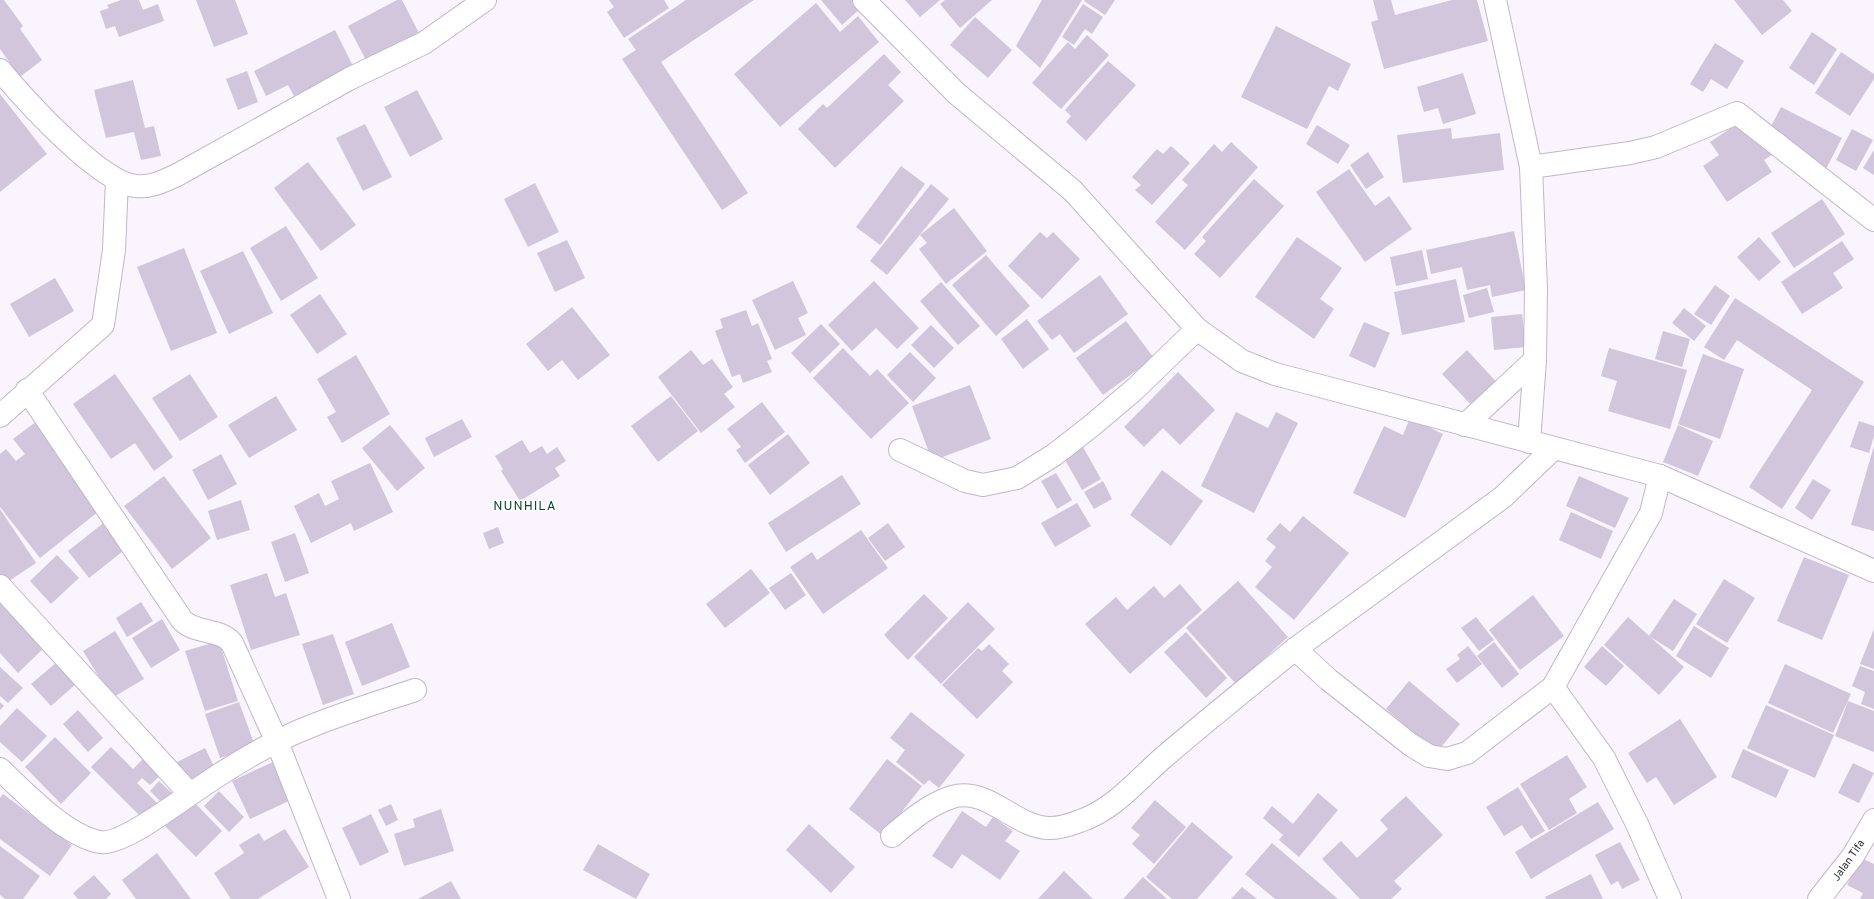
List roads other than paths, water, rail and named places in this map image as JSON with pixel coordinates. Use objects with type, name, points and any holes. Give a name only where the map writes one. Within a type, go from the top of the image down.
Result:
[{"type":"street","points":[[0,70],[32,107],[90,161],[117,180],[135,186],[154,185],[177,175],[349,79],[424,43],[485,0]]},
{"type":"street","points":[[864,0],[956,93],[1073,191],[1197,329],[1242,361],[1275,374],[1660,476],[1874,571]]},
{"type":"street","points":[[1495,0],[1531,167],[1536,288],[1535,360],[1529,442]]},
{"type":"street","points":[[1531,167],[1630,153],[1656,147],[1736,113],[1874,220]]},
{"type":"street","points":[[0,416],[27,390],[103,325],[114,250],[117,180]]},
{"type":"street","points":[[900,450],[965,481],[983,485],[1017,478],[1054,455],[1096,422],[1135,389],[1197,329]]},
{"type":"street","points":[[1465,425],[1535,360]]},
{"type":"street","points":[[27,390],[182,620],[189,625],[226,636],[232,643],[277,742],[339,899]]},
{"type":"street","points":[[892,836],[921,811],[953,797],[970,796],[984,799],[1025,822],[1040,827],[1052,828],[1081,821],[1102,811],[1128,792],[1163,758],[1295,649],[1503,497],[1554,448]]},
{"type":"street","points":[[1295,649],[1329,680],[1411,745],[1429,756],[1447,759],[1467,753],[1553,687],[1652,513],[1660,476]]},
{"type":"street","points":[[0,586],[190,794]]},
{"type":"street","points":[[1553,687],[1604,758],[1637,824],[1670,899]]},
{"type":"street","points":[[0,769],[42,809],[81,835],[101,842],[118,838],[145,824],[232,765],[277,742],[308,727],[415,690]]},
{"type":"street","name":"Jalan Tifa","points":[[1819,899],[1853,856],[1874,820]]},
{"type":"district","name":"NUNHILA","points":[[525,505]]}]
